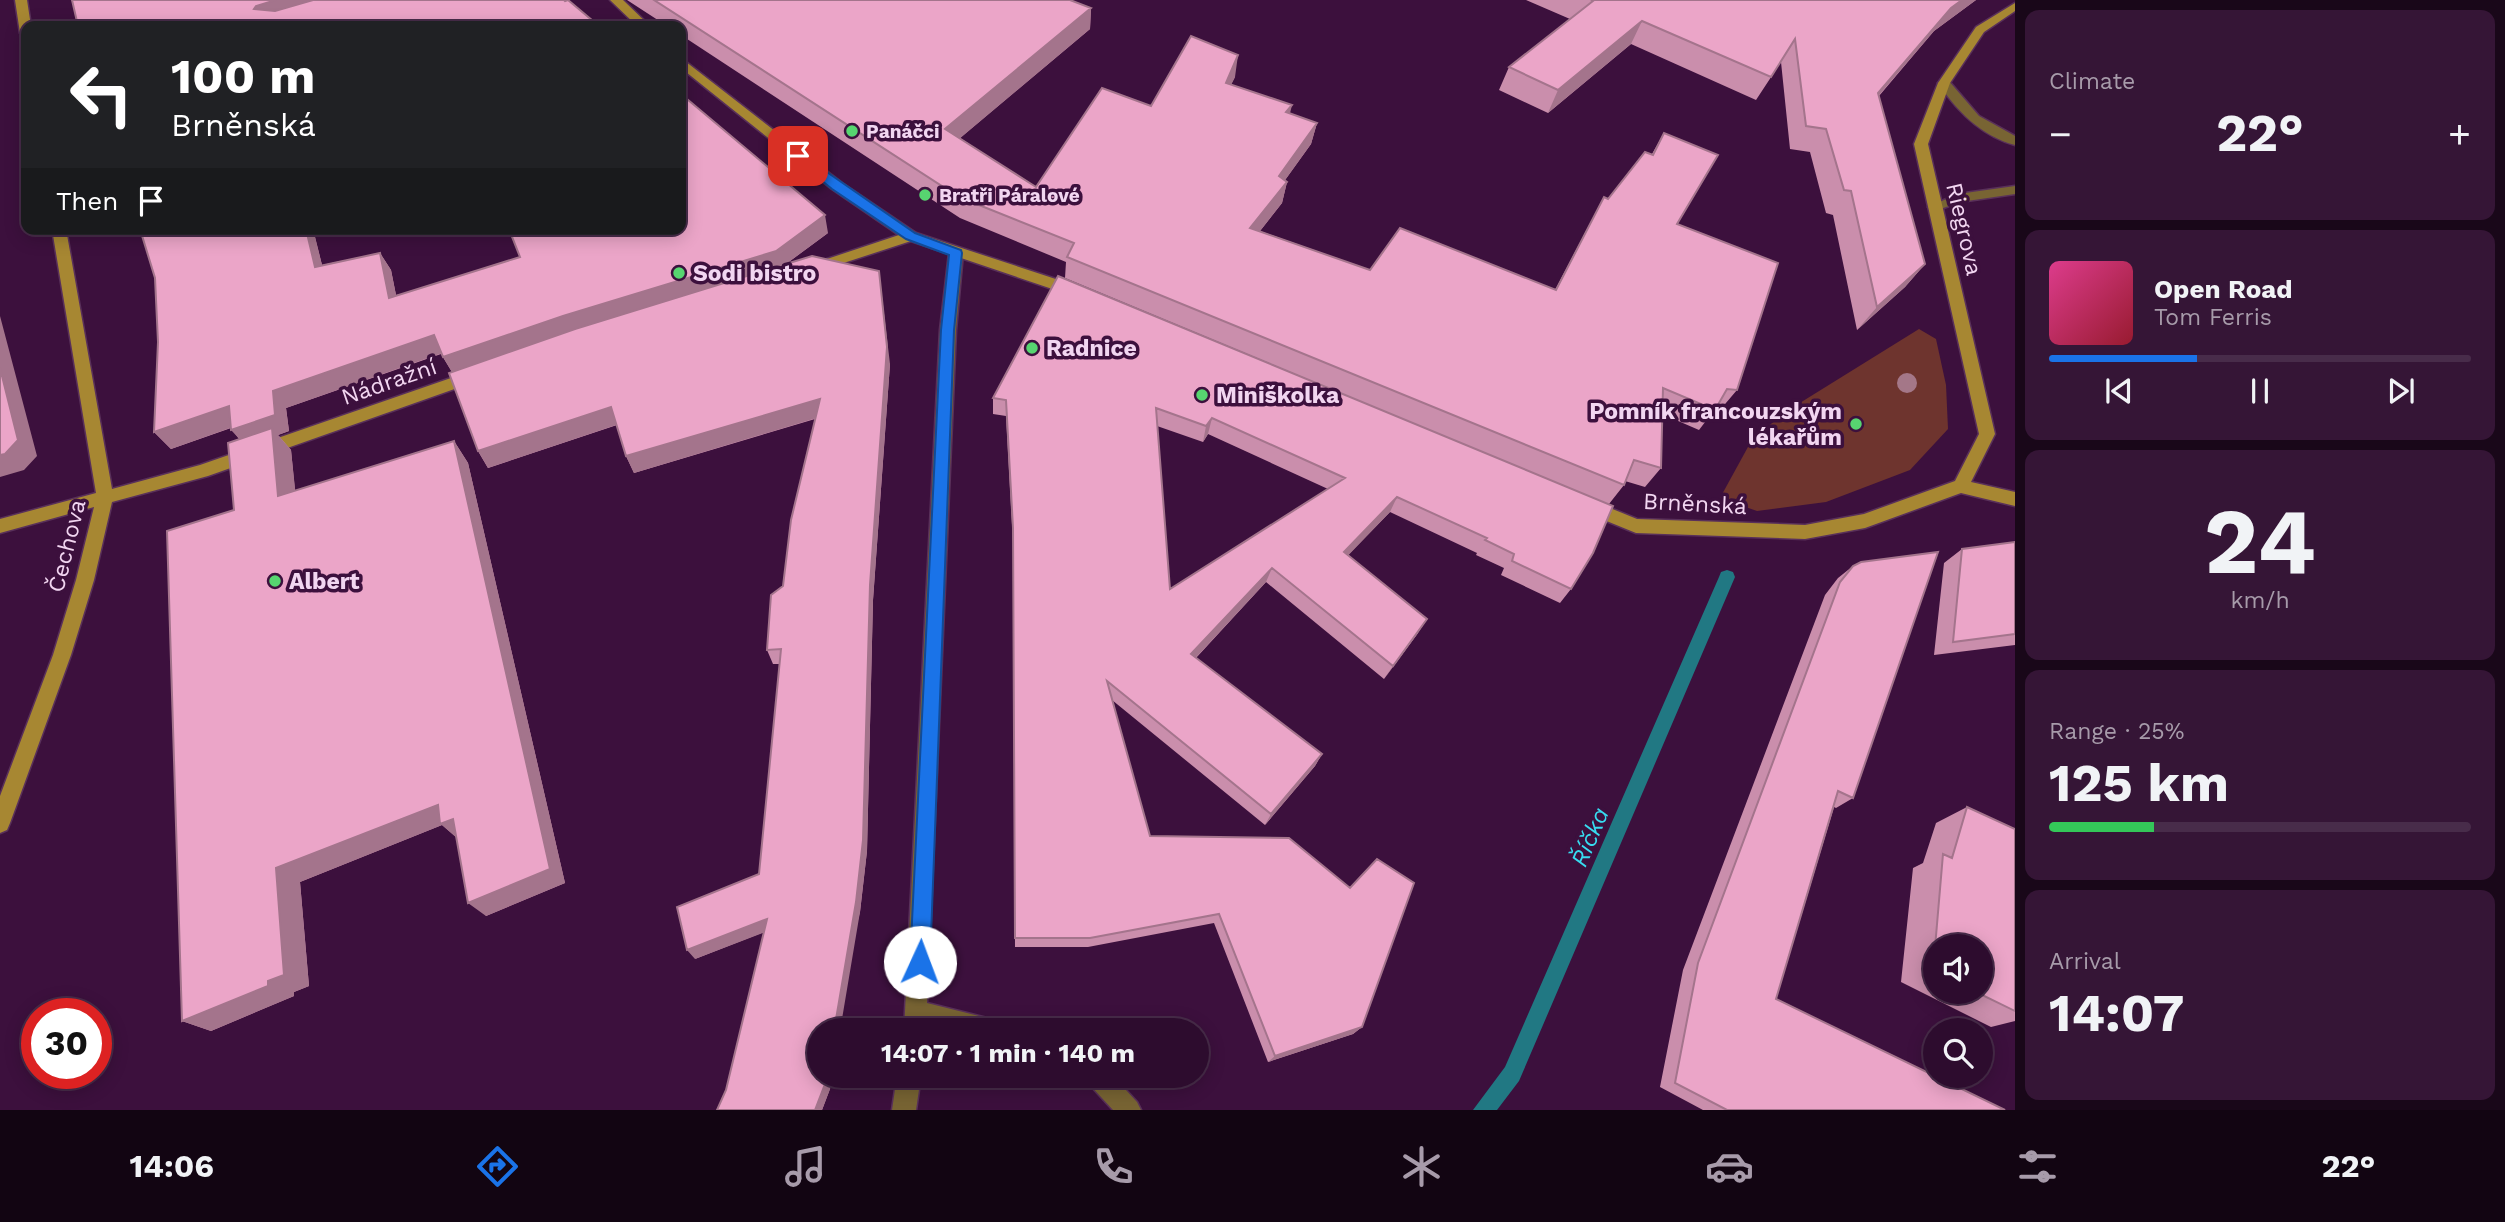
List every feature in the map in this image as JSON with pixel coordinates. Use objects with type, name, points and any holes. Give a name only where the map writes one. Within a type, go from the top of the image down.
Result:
[{"type":"street","points":[[21,0],[24,21]]},
{"type":"street","points":[[616,0],[639,21]]},
{"type":"street","name":"Riegrova","points":[[1961,486],[1987,434],[1921,144],[1944,83],[1980,30],[2015,6]]},
{"type":"street","points":[[686,66],[836,186],[911,236],[956,253],[1049,280],[1095,300]]},
{"type":"street","points":[[1944,83],[1959,106],[1993,133],[2015,141]]},
{"type":"street","points":[[1935,207],[1958,198],[2015,190]]},
{"type":"street","name":"Čechova","points":[[0,823],[62,655],[85,580],[105,498],[60,235]]},
{"type":"street","points":[[802,272],[911,236]]},
{"type":"street","points":[[916,1018],[948,330],[956,253]]},
{"type":"street","name":"Nádražní","points":[[0,526],[202,471],[486,372]]},
{"type":"street","points":[[1961,486],[2015,499]]},
{"type":"street","name":"Brněnská","points":[[1572,499],[1636,526],[1805,532],[1865,521],[1961,486]]},
{"type":"street","points":[[904,1110],[907,1088]]},
{"type":"street","points":[[1108,1088],[1129,1110]]},
{"type":"shaded area","points":[[1919,329],[1936,339],[1946,385],[1948,429],[1910,470],[1826,502],[1757,511],[1720,498],[1754,436],[1803,401]]},
{"type":"building","points":[[72,0],[276,0],[254,9],[275,11],[313,0],[568,0],[593,21],[77,21]]},
{"type":"building","points":[[654,0],[1070,0],[1091,8],[945,129],[1036,187],[1102,88],[1151,106],[1191,36],[1238,55],[1226,83],[1292,105],[1286,112],[1317,123],[1279,176],[1287,182],[1250,228],[1370,270],[1400,228],[1556,290],[1604,197],[1608,199],[1645,152],[1653,155],[1664,133],[1718,155],[1677,224],[1778,263],[1737,390],[1727,389],[1715,410],[1663,388],[1661,468],[1634,460],[1624,485],[1067,257],[1074,243],[959,197]]},
{"type":"building","points":[[1591,0],[1962,0],[1951,8],[1878,93],[1925,264],[1877,307],[1851,191],[1844,190],[1826,129],[1806,126],[1795,39],[1771,77],[1642,21],[1558,90],[1509,67],[1593,1]]},
{"type":"building","points":[[686,98],[825,215],[779,249],[783,249],[563,316],[443,357],[434,335],[273,391],[275,415],[231,430],[229,406],[154,432],[158,342],[155,278],[142,235],[307,235],[315,267],[380,253],[389,298],[520,257],[511,235],[686,235]]},
{"type":"building","points":[[812,256],[879,271],[887,347],[870,585],[863,840],[856,902],[836,1018],[807,1018],[807,1088],[823,1088],[815,1110],[717,1110],[726,1090],[767,919],[687,950],[677,907],[759,874],[781,649],[767,650],[771,595],[783,586],[791,520],[820,399],[626,456],[611,407],[478,451],[449,373],[575,329]]},
{"type":"building","points":[[1058,276],[1613,506],[1593,553],[1571,589],[1512,561],[1514,554],[1485,540],[1487,538],[1397,497],[1344,552],[1427,619],[1393,666],[1272,568],[1191,654],[1322,754],[1271,814],[1107,681],[1150,836],[1289,838],[1350,888],[1377,859],[1414,883],[1362,1027],[1275,1056],[1219,914],[1090,938],[1015,938],[1013,528],[1006,400],[993,398]],"holes":[[[1156,408],[1206,426],[1212,418],[1345,478],[1170,589]]]},
{"type":"building","points":[[0,368],[18,440],[5,454],[0,455]]},
{"type":"building","points":[[272,428],[278,496],[454,441],[550,869],[468,903],[453,819],[440,824],[438,805],[276,868],[284,975],[268,981],[268,986],[182,1021],[167,531],[234,510],[228,443]]},
{"type":"building","points":[[2015,542],[2015,634],[1953,642],[1962,549]]},
{"type":"building","points":[[1938,552],[1853,798],[1838,791],[1776,999],[1923,1070],[1923,1088],[1960,1088],[2005,1110],[1727,1110],[1675,1083],[1698,963],[1840,582],[1853,566],[1861,562]]},
{"type":"building","points":[[1967,807],[2015,829],[2015,1011],[1993,1000],[1993,934],[1936,934],[1943,854],[1952,858]]},
{"type":"waterway","name":"Říčka","points":[[1484,1110],[1512,1074],[1727,577]]},
{"type":"place","name":"Panáčci","points":[[852,131]]},
{"type":"place","name":"Bratři Páralové","points":[[925,195]]},
{"type":"place","name":"Sodi bistro","points":[[679,273]]},
{"type":"place","name":"Radnice","points":[[1032,348]]},
{"type":"place","name":"Miniškolka","points":[[1202,395]]},
{"type":"place","name":"Pomník francouzským lékařům","points":[[1856,424]]},
{"type":"place","name":"Albert","points":[[275,581]]},
{"type":"route","points":[[798,156],[836,186],[911,236],[956,253],[948,330],[920,962]]}]
